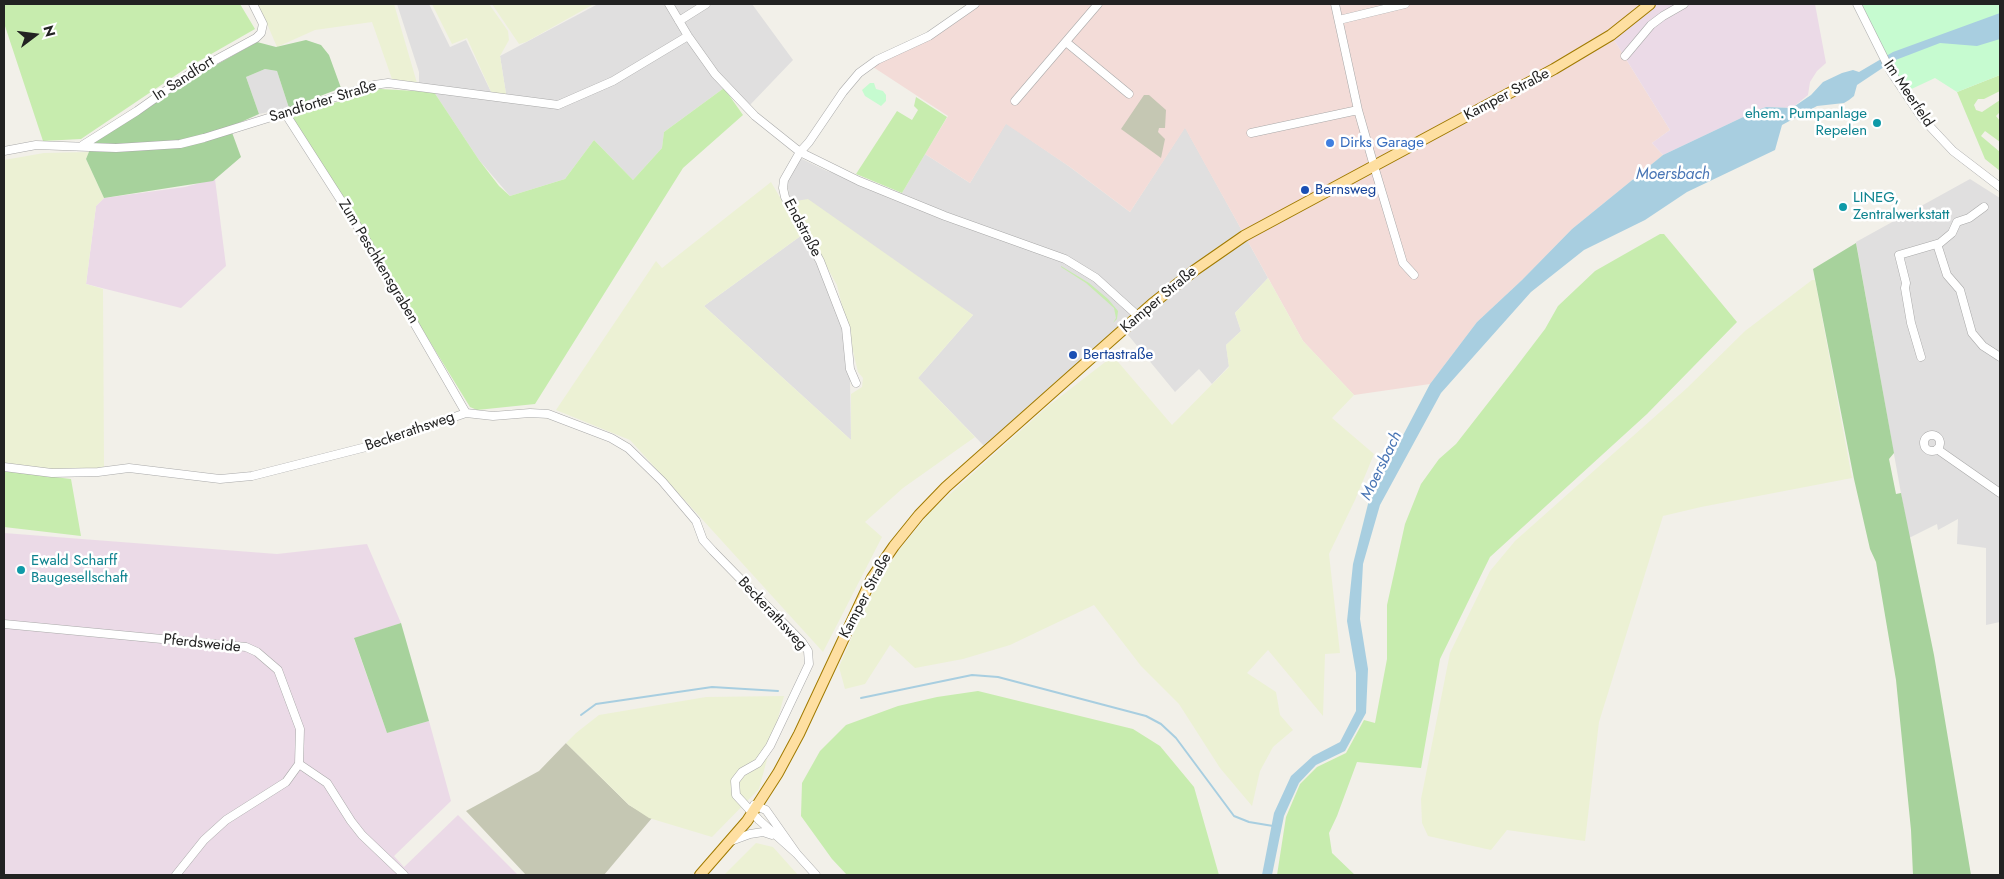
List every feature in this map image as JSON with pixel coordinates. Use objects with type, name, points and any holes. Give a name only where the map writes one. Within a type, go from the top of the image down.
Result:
[{"type":"main road","name":"Kamper Straße","points":[[700,875],[731,841],[755,809],[778,773],[799,734],[872,578],[894,546],[919,515],[946,487],[1138,316],[1195,270],[1244,236],[1590,48],[1611,35],[1650,4]]},
{"type":"street","name":"In Sandfort","points":[[83,146],[188,75],[256,38],[261,33],[263,24],[253,4]]},
{"type":"street","points":[[669,4],[688,36],[716,74],[737,98],[770,129],[800,152],[859,182],[945,216],[1065,259],[1096,278],[1138,316]]},
{"type":"street","points":[[679,21],[706,4]]},
{"type":"street","name":"Endstraße","points":[[856,383],[850,369],[846,328],[839,308],[820,260],[785,197],[783,188],[790,168],[800,152],[809,142],[842,92],[859,73],[877,60],[929,36],[975,4]]},
{"type":"street","points":[[1014,101],[1098,4]]},
{"type":"street","points":[[1335,4],[1358,110],[1374,166],[1403,263],[1414,275]]},
{"type":"street","points":[[1339,20],[1405,4]]},
{"type":"street","points":[[1625,56],[1651,26],[1663,16],[1684,4]]},
{"type":"street","name":"Im Meerfeld","points":[[1857,4],[1880,54],[1907,99],[1937,136],[1960,157],[2000,187]]},
{"type":"street","name":"Sandforter Straße","points":[[4,150],[36,145],[116,148],[180,144],[374,85],[388,83],[558,105],[613,81],[688,36]]},
{"type":"street","points":[[1066,42],[1129,94]]},
{"type":"street","points":[[1250,133],[1358,110]]},
{"type":"street","name":"Zum Peschkensgraben","points":[[285,113],[360,231],[466,413]]},
{"type":"street","points":[[1921,358],[1911,323],[1900,255],[1937,244],[1952,233],[1957,222],[1969,218],[1984,206]]},
{"type":"street","points":[[1937,244],[1947,275],[1960,290],[1972,334],[1983,346],[2000,356]]},
{"type":"street","name":"Beckerathsweg","points":[[4,467],[52,473],[129,468],[220,479],[252,476],[370,446],[466,413],[493,416],[530,413],[548,414],[585,427],[628,448],[678,497],[696,521],[703,540],[808,650],[809,664],[765,755],[752,768],[742,772],[735,781],[736,795],[755,809]]},
{"type":"street","points":[[1937,449],[2000,493]]},
{"type":"street","name":"Pferdsweide","points":[[4,624],[246,647],[258,652],[278,670],[283,682],[300,729],[299,764]]},
{"type":"street","points":[[176,875],[204,840],[226,820],[286,782],[299,764],[327,783],[351,822],[404,875]]},
{"type":"street","points":[[755,809],[782,842]]},
{"type":"street","points":[[755,809],[770,816],[816,875]]},
{"type":"street","points":[[731,841],[750,834],[763,832],[768,833],[798,854]]},
{"type":"shaded area","points":[[256,4],[394,4],[417,83],[392,79],[372,22],[315,30],[277,47],[265,19]]},
{"type":"shaded area","points":[[397,4],[429,4],[450,47],[466,40],[492,94],[506,94],[500,56],[598,4],[752,4],[793,60],[750,105],[724,88],[664,132],[662,148],[633,180],[594,140],[565,179],[510,196],[479,160],[434,92],[419,87],[419,72]]},
{"type":"shaded area","points":[[432,4],[489,4],[508,31],[509,40],[500,56],[506,94],[492,94],[467,38],[452,44]]},
{"type":"shaded area","points":[[492,4],[594,4],[526,42],[519,44]]},
{"type":"shaded area","points":[[975,4],[1649,4],[1611,35],[1670,130],[1652,143],[1663,155],[1572,229],[1477,322],[1430,384],[1354,395],[1303,341],[1185,128],[1130,212],[1070,167],[1006,124],[970,183],[925,154],[948,116],[870,65],[942,28]]},
{"type":"shaded area","points":[[1650,4],[1815,4],[1826,63],[1817,71],[1810,82],[1808,95],[1792,108],[1766,107],[1663,155],[1652,143],[1670,130],[1611,35]]},
{"type":"shaded area","points":[[265,69],[277,71],[289,108],[259,114],[246,77]]},
{"type":"shaded area","points":[[1144,95],[1149,95],[1166,110],[1165,128],[1159,128],[1158,132],[1165,139],[1161,158],[1121,129]]},
{"type":"shaded area","points":[[1006,123],[1070,167],[1130,212],[1185,127],[1268,278],[1235,313],[1241,331],[1226,345],[1229,366],[1212,384],[1199,369],[1175,392],[1124,330],[988,450],[918,378],[973,315],[790,202],[787,181],[800,158],[827,171],[902,193],[925,154],[970,183]]},
{"type":"shaded area","points":[[89,152],[86,159],[104,198],[96,206],[86,284],[103,289],[104,468],[58,471],[4,464],[4,160],[44,153]]},
{"type":"shaded area","points":[[215,179],[226,266],[181,308],[86,284],[96,206],[104,198],[185,187]]},
{"type":"shaded area","points":[[1970,179],[2000,198],[2000,622],[1986,625],[1986,548],[1957,544],[1958,519],[1938,530],[1937,524],[1909,538],[1856,242]]},
{"type":"shaded area","points":[[771,182],[802,235],[704,306],[851,440],[851,394],[862,387],[863,378],[858,372],[837,285],[790,202],[808,199],[973,315],[918,378],[975,437],[903,488],[865,522],[882,537],[823,652],[630,440],[556,410],[656,261],[662,268]]},
{"type":"shaded area","points":[[802,235],[808,240],[847,332],[851,440],[704,306]]},
{"type":"shaded area","points":[[1268,278],[1303,341],[1354,395],[1332,418],[1374,454],[1355,500],[1329,554],[1340,653],[1325,654],[1323,716],[1268,650],[1247,673],[1276,692],[1280,715],[1293,730],[1273,747],[1260,771],[1252,806],[1220,768],[1179,704],[1141,666],[1094,605],[1010,645],[963,659],[915,668],[890,645],[865,684],[845,689],[839,667],[864,609],[880,579],[899,550],[931,511],[1047,407],[1113,356],[1172,425],[1229,367],[1226,345],[1241,331],[1235,313]]},
{"type":"shaded area","points":[[1812,280],[1815,280],[1852,478],[1663,516],[1599,722],[1585,841],[1507,830],[1491,850],[1428,836],[1422,823],[1421,799],[1450,653],[1490,571],[1515,541],[1687,388],[1745,331]]},
{"type":"shaded area","points":[[4,533],[277,554],[367,544],[401,623],[354,639],[387,733],[429,721],[451,801],[394,856],[404,867],[458,815],[518,875],[4,875]]},
{"type":"shaded area","points":[[784,696],[759,789],[712,837],[649,818],[629,805],[566,743],[599,715],[706,697]]},
{"type":"shaded area","points":[[566,743],[629,805],[652,818],[604,875],[526,875],[466,811],[539,771]]},
{"type":"shaded area","points":[[756,843],[773,847],[798,875],[724,875]]},
{"type":"green space","points":[[4,4],[240,4],[255,29],[185,69],[81,139],[43,141],[4,23]]},
{"type":"green space","points":[[1862,4],[2000,4],[2000,75],[1957,92],[1935,78],[1905,92],[1872,29]]},
{"type":"green space","points":[[306,40],[321,45],[329,55],[341,88],[289,108],[277,71],[265,69],[246,77],[259,114],[230,127],[241,157],[213,181],[104,198],[86,159],[93,142],[191,79],[257,42],[276,47]]},
{"type":"green space","points":[[2000,75],[2000,91],[1984,99],[1978,99],[1974,105],[1976,110],[1982,112],[2000,100],[2000,112],[1996,116],[2000,121],[2000,142],[1985,131],[1981,136],[2000,152],[2000,171],[1985,159],[1957,92]]},
{"type":"green space","points":[[870,83],[874,83],[876,89],[883,91],[886,95],[886,101],[881,106],[865,96],[862,90]]},
{"type":"green space","points":[[724,88],[743,115],[683,168],[535,404],[477,410],[470,407],[291,116],[380,89],[434,92],[479,160],[499,186],[510,196],[565,179],[594,140],[633,180],[662,148],[664,132]]},
{"type":"green space","points":[[916,97],[947,117],[902,193],[856,174],[897,111],[912,120],[918,110],[914,106]]},
{"type":"green space","points":[[1660,234],[1664,234],[1737,322],[1647,414],[1490,557],[1440,659],[1421,768],[1357,762],[1329,833],[1332,853],[1355,875],[1277,875],[1286,817],[1300,784],[1317,767],[1346,753],[1364,720],[1375,723],[1387,659],[1387,605],[1405,524],[1421,484],[1439,459],[1456,444],[1513,371],[1545,329],[1558,306],[1595,271]]},
{"type":"green space","points":[[1856,243],[1894,453],[1889,459],[1896,494],[1901,493],[1934,655],[1971,875],[1913,875],[1911,830],[1896,680],[1876,562],[1870,549],[1854,479],[1813,269]]},
{"type":"green space","points":[[1061,266],[1089,283],[1108,299],[1118,311],[1117,319],[1113,323],[1116,318],[1114,308],[1086,283]]},
{"type":"green space","points":[[4,471],[71,479],[81,536],[4,527]]},
{"type":"green space","points":[[401,623],[429,721],[387,733],[354,638]]},
{"type":"green space","points":[[978,691],[1133,729],[1160,746],[1194,787],[1219,875],[847,875],[832,859],[801,816],[802,783],[820,751],[846,725],[898,706],[937,697]]},
{"type":"water","name":"Moersbach","points":[[2000,13],[2000,39],[1977,46],[1940,43],[1893,61],[1857,85],[1854,96],[1844,103],[1817,106],[1782,125],[1775,150],[1687,192],[1645,220],[1584,250],[1531,292],[1441,393],[1380,505],[1363,564],[1360,619],[1368,669],[1366,713],[1345,751],[1316,765],[1299,783],[1284,816],[1272,875],[1262,875],[1274,813],[1291,776],[1313,756],[1340,742],[1356,711],[1356,673],[1347,621],[1353,564],[1369,500],[1430,384],[1477,322],[1572,229],[1663,155],[1766,107],[1792,108],[1811,95],[1823,82],[1842,73],[1853,70],[1859,72],[1893,52]]},
{"type":"waterway","points":[[861,698],[972,675],[998,677],[1146,716],[1161,724],[1176,738],[1234,816],[1249,822],[1273,826]]},
{"type":"waterway","points":[[581,715],[596,704],[712,687],[778,691]]},
{"type":"place","name":"ehem. Pumpanlage Repelen","points":[[1877,123]]},
{"type":"place","name":"Dirks Garage","points":[[1330,143]]},
{"type":"place","name":"Bernsweg","points":[[1305,190]]},
{"type":"place","name":"LINEG, Zentralwerkstatt","points":[[1843,207]]},
{"type":"place","name":"Bertastraße","points":[[1073,355]]},
{"type":"place","name":"Ewald Scharff Baugesellschaft","points":[[21,570]]}]
